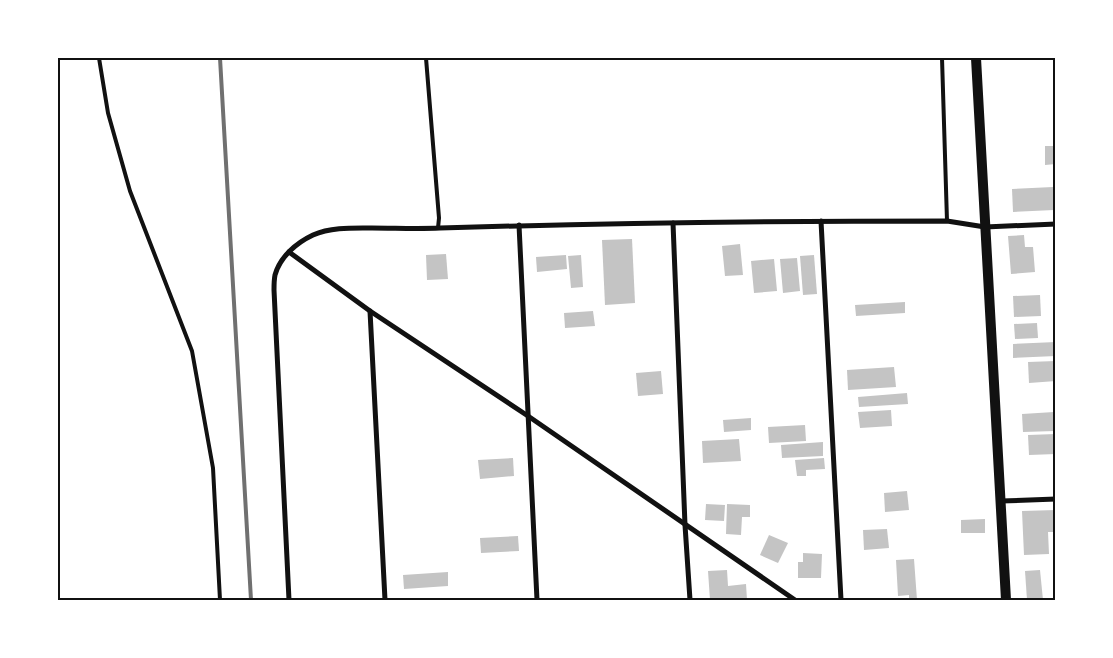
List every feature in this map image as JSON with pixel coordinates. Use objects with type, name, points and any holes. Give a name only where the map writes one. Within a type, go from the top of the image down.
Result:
[{"type":"main road","points":[[976,58],[1006,600]]},
{"type":"street","points":[[289,600],[274,277],[279,265],[289,252],[314,235],[333,229],[353,228],[438,228],[519,225],[948,220],[985,227],[1056,224]]},
{"type":"street","points":[[821,221],[841,600]]},
{"type":"street","points":[[673,223],[685,524],[690,600]]},
{"type":"street","points":[[519,225],[537,600]]},
{"type":"street","points":[[289,252],[370,311],[528,416],[795,600]]},
{"type":"street","points":[[370,311],[385,600]]},
{"type":"street","points":[[1000,501],[1056,500]]},
{"type":"lane","points":[[99,58],[108,113],[130,191],[192,351],[213,468],[220,600]]},
{"type":"lane","points":[[426,58],[439,218],[438,228]]},
{"type":"lane","points":[[942,58],[948,220]]},
{"type":"building","points":[[1045,146],[1056,146],[1056,164],[1045,165]]},
{"type":"building","points":[[1053,187],[1054,210],[1013,212],[1012,189]]},
{"type":"building","points":[[1024,235],[1025,247],[1033,247],[1035,272],[1011,274],[1008,236]]},
{"type":"building","points":[[632,239],[635,303],[605,305],[602,240]]},
{"type":"building","points":[[740,244],[743,275],[725,276],[722,246]]},
{"type":"building","points":[[446,254],[448,279],[427,280],[426,255]]},
{"type":"building","points":[[566,255],[567,269],[537,272],[536,257]]},
{"type":"building","points":[[581,255],[583,287],[571,288],[568,256]]},
{"type":"building","points":[[814,255],[817,294],[803,295],[800,256]]},
{"type":"building","points":[[797,258],[800,291],[783,293],[780,259]]},
{"type":"building","points":[[774,259],[777,291],[754,293],[751,261]]},
{"type":"building","points":[[1040,295],[1041,316],[1014,317],[1013,296]]},
{"type":"building","points":[[905,302],[905,313],[856,316],[855,305]]},
{"type":"building","points":[[593,311],[595,326],[565,328],[564,313]]},
{"type":"building","points":[[1037,323],[1038,338],[1015,339],[1014,324]]},
{"type":"building","points":[[1056,342],[1056,356],[1013,358],[1013,344]]},
{"type":"building","points":[[1056,361],[1056,381],[1029,383],[1028,362]]},
{"type":"building","points":[[894,367],[896,387],[848,390],[847,370]]},
{"type":"building","points":[[661,371],[663,394],[638,396],[636,373]]},
{"type":"building","points":[[907,393],[908,404],[859,407],[858,397]]},
{"type":"building","points":[[891,410],[892,426],[860,428],[858,412]]},
{"type":"building","points":[[1054,412],[1055,431],[1023,432],[1022,414]]},
{"type":"building","points":[[751,418],[751,430],[724,432],[723,420]]},
{"type":"building","points":[[805,425],[806,441],[769,443],[768,427]]},
{"type":"building","points":[[1056,434],[1056,454],[1029,455],[1028,435]]},
{"type":"building","points":[[739,439],[741,461],[703,463],[702,441]]},
{"type":"building","points":[[823,442],[823,456],[782,458],[781,445]]},
{"type":"building","points":[[513,458],[514,476],[480,479],[478,460]]},
{"type":"building","points":[[824,458],[825,469],[806,470],[806,476],[797,476],[795,460]]},
{"type":"building","points":[[907,491],[909,510],[885,512],[884,493]]},
{"type":"building","points":[[706,504],[725,505],[724,521],[705,520]]},
{"type":"building","points":[[727,504],[750,505],[750,517],[742,517],[741,535],[726,534]]},
{"type":"building","points":[[1056,510],[1056,532],[1048,532],[1049,554],[1024,555],[1022,511]]},
{"type":"building","points":[[985,519],[985,533],[961,533],[961,520]]},
{"type":"building","points":[[887,529],[889,548],[864,550],[863,530]]},
{"type":"building","points":[[769,535],[788,543],[778,563],[760,555]]},
{"type":"building","points":[[518,536],[519,551],[481,553],[480,538]]},
{"type":"building","points":[[803,553],[822,554],[821,578],[798,578],[798,562],[803,562]]},
{"type":"building","points":[[914,559],[917,600],[909,600],[909,595],[898,596],[896,560]]},
{"type":"building","points":[[727,570],[728,586],[746,584],[747,600],[710,600],[708,571]]},
{"type":"building","points":[[1040,570],[1043,600],[1027,600],[1025,571]]},
{"type":"building","points":[[448,572],[448,586],[404,589],[403,575]]},
{"type":"building","points":[[507,598],[507,600],[489,600],[489,599]]},
{"type":"railway","points":[[220,58],[251,600]]}]
